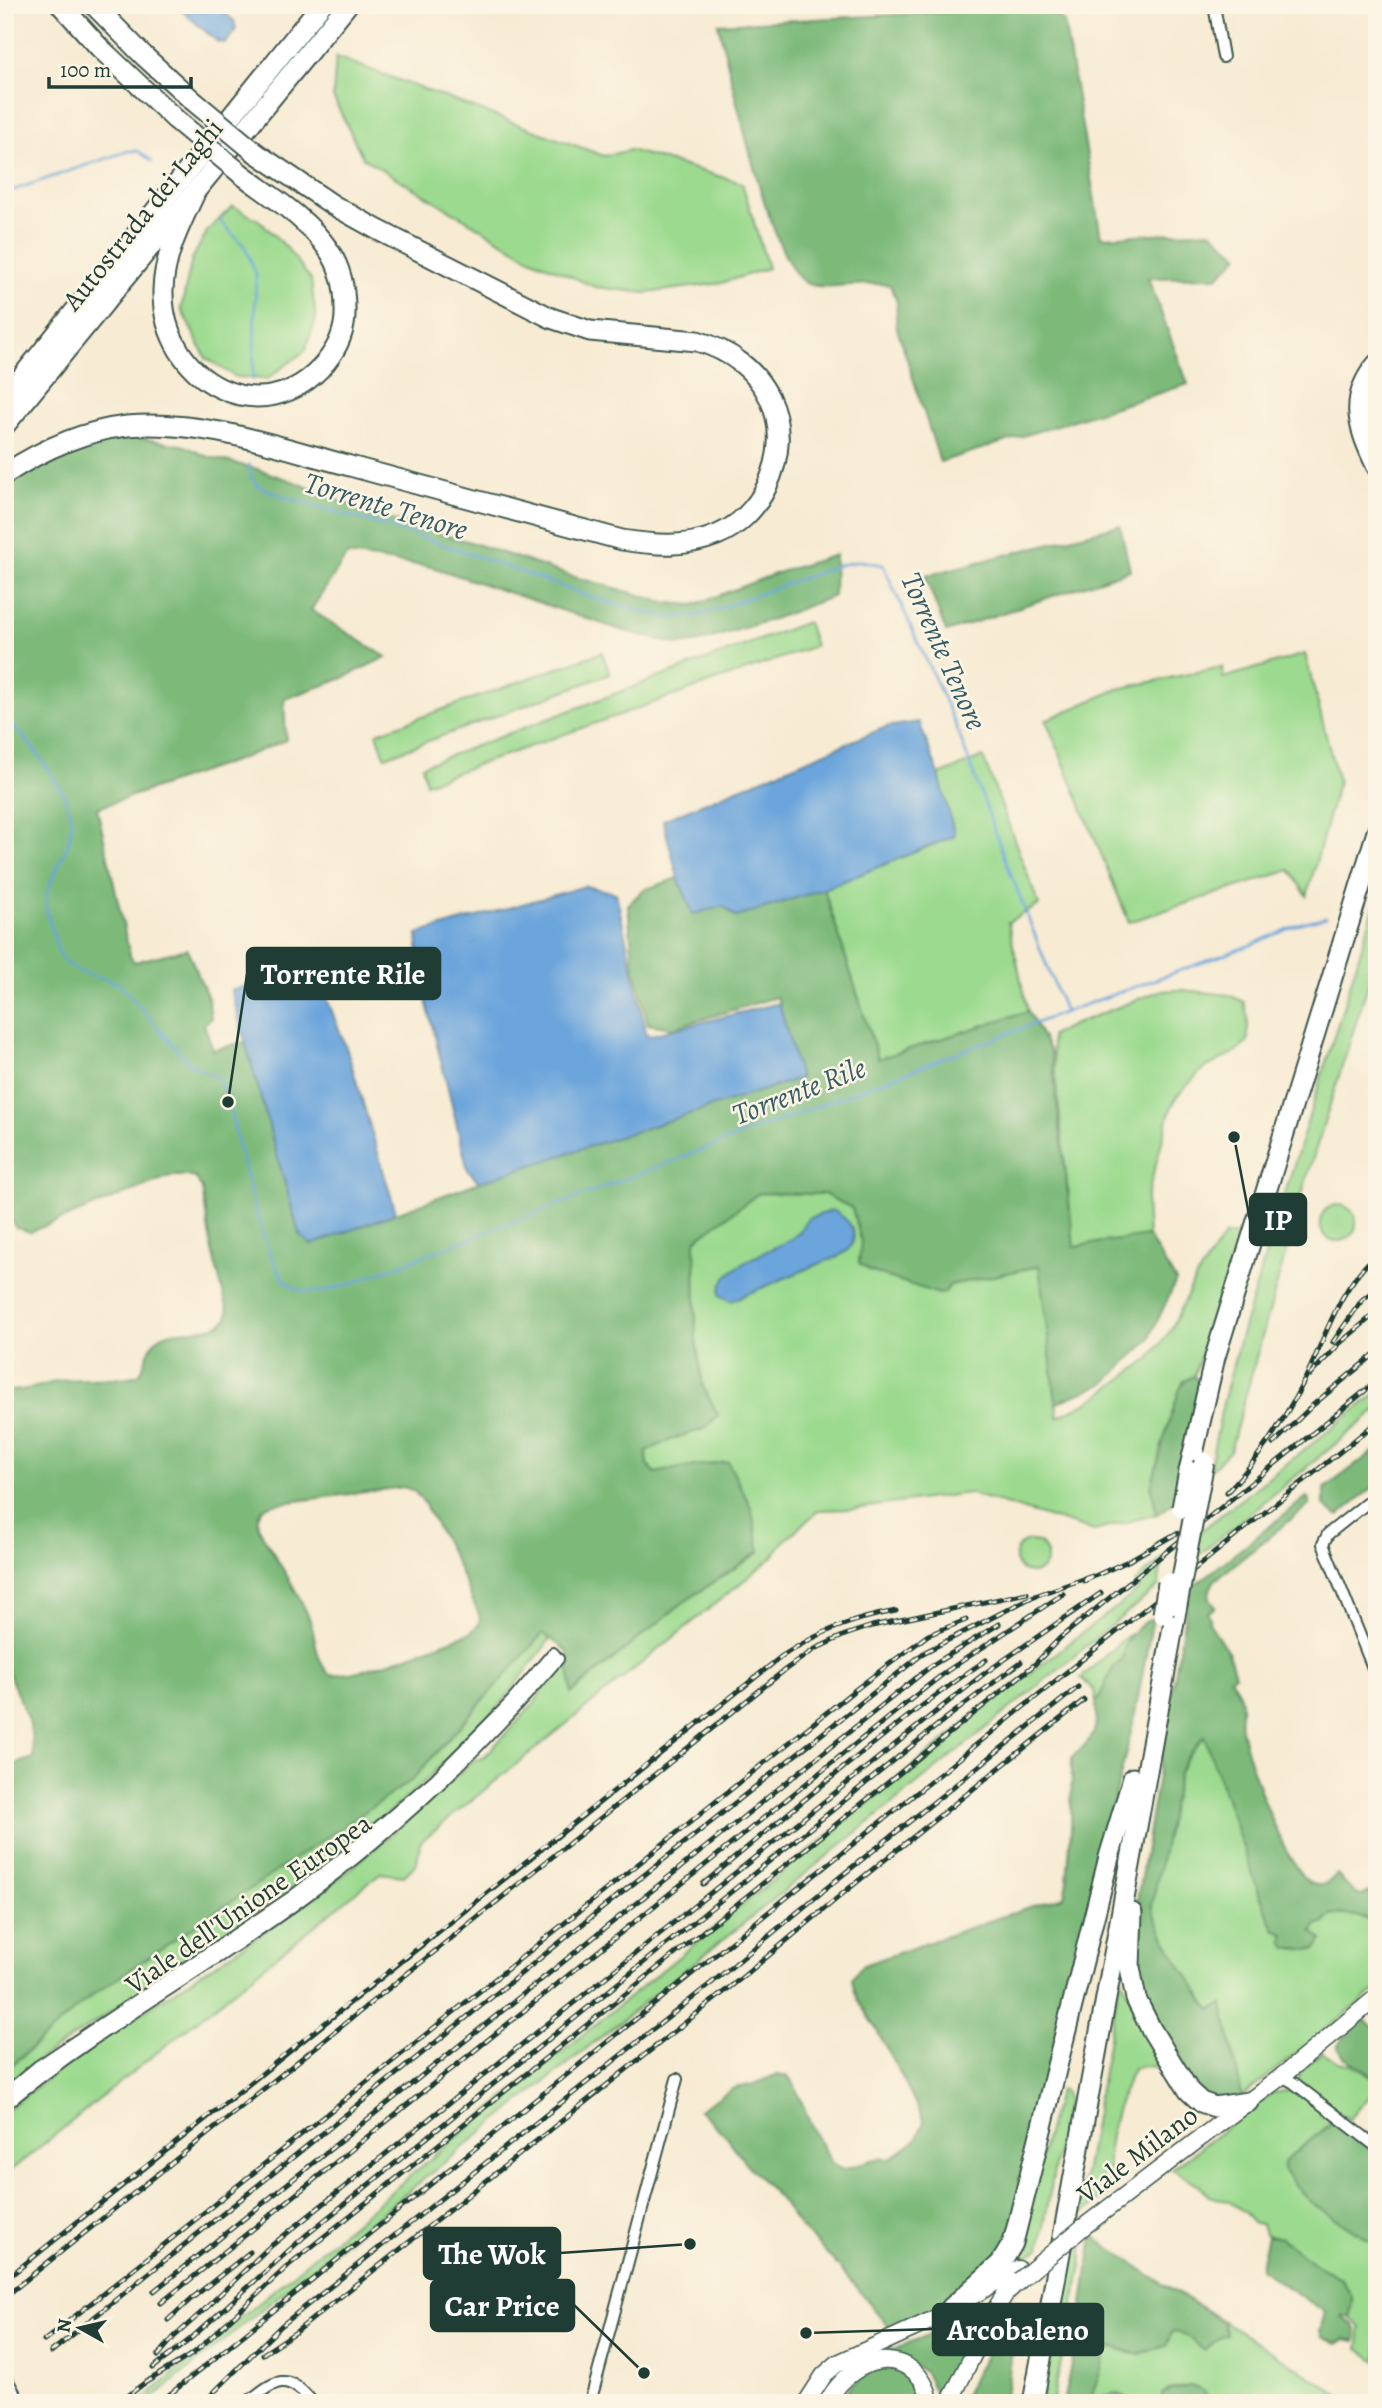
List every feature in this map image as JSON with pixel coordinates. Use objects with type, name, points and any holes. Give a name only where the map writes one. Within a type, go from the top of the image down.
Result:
[{"type":"highway","points":[[61,5],[99,47],[175,119],[311,229],[329,250],[339,271],[345,294],[346,322],[341,337],[321,368],[298,387],[257,397],[234,393],[215,386],[195,373],[180,355],[166,323],[163,288],[177,231],[194,195]]},
{"type":"highway","points":[[5,474],[39,453],[80,436],[126,426],[172,425],[252,440],[622,540],[648,544],[682,544],[718,535],[740,522],[760,500],[770,479],[777,454],[779,434],[776,416],[764,386],[739,359],[712,345],[683,338],[590,331],[551,318],[378,230],[333,205],[256,153],[191,99],[94,5]]},
{"type":"highway","name":"Autostrada dei Laghi","points":[[5,398],[321,5]]},
{"type":"highway","name":"Autostrada dei Laghi","points":[[5,425],[347,5]]},
{"type":"highway","points":[[1377,364],[1360,391],[1359,400],[1360,427],[1377,467]]},
{"type":"highway","points":[[1020,2403],[1139,1779],[1215,1357],[1377,832]]},
{"type":"highway","points":[[1196,1467],[1377,875]]},
{"type":"highway","points":[[1139,1779],[1130,1967],[1136,1999],[1189,2091],[1201,2102],[1215,2107],[1248,2102]]},
{"type":"highway","points":[[951,2308],[1001,2263],[1013,2244],[1109,1857],[1139,1779]]},
{"type":"highway","points":[[1033,2403],[1139,1779]]},
{"type":"main road","name":"Viale Milano","points":[[806,2403],[817,2384],[846,2358],[906,2333],[1019,2274],[1057,2247],[1282,2076],[1377,1997]]},
{"type":"main road","name":"Viale Milano","points":[[949,2403],[998,2305],[1019,2274]]},
{"type":"main road","points":[[825,2403],[834,2380],[846,2367],[877,2345]]},
{"type":"main road","points":[[825,2403],[849,2375],[869,2364],[882,2361],[903,2364],[915,2371],[927,2387],[930,2403]]},
{"type":"street","points":[[1214,5],[1223,57]]},
{"type":"street","points":[[1377,1495],[1328,1534],[1323,1544],[1377,1678]]},
{"type":"street","name":"Viale dell'Unione Europea","points":[[5,2094],[37,2067],[290,1898],[335,1864],[435,1779],[512,1701],[553,1653],[558,1659],[520,1703],[442,1783],[371,1846],[292,1907],[44,2073],[5,2105]]},
{"type":"street","points":[[1282,2076],[1377,2147]]},
{"type":"street","points":[[590,2403],[677,2079]]},
{"type":"street","points":[[5,2376],[20,2403]]},
{"type":"street","points":[[247,2403],[268,2385],[280,2380],[302,2389],[313,2403]]},
{"type":"green space","points":[[1048,7],[1064,22],[1101,237],[1211,231],[1239,256],[1217,277],[1148,278],[1188,384],[940,462],[896,325],[897,302],[890,285],[814,285],[806,283],[792,269],[779,241],[753,164],[718,24]]},
{"type":"green space","points":[[336,57],[604,156],[630,150],[742,183],[768,268],[722,283],[646,293],[595,287],[530,258],[363,158],[333,97]]},
{"type":"green space","points":[[233,206],[260,221],[286,247],[311,280],[316,319],[305,351],[267,379],[236,377],[206,358],[181,309],[192,259],[208,230]]},
{"type":"green space","points":[[119,434],[185,446],[206,456],[295,482],[373,515],[668,603],[694,605],[777,573],[835,555],[834,596],[776,618],[699,642],[679,645],[618,629],[432,567],[347,555],[311,610],[386,657],[341,679],[284,699],[286,740],[237,760],[97,808],[130,956],[134,962],[187,949],[208,998],[211,1018],[204,1024],[213,1050],[245,1042],[299,1234],[311,1245],[479,1182],[800,1078],[777,997],[672,1028],[648,1024],[633,961],[628,905],[643,890],[678,878],[693,914],[724,906],[736,917],[824,889],[878,1059],[1028,1011],[1051,1053],[1074,1246],[1148,1236],[1176,1281],[1148,1341],[1105,1383],[1056,1403],[1039,1266],[950,1285],[944,1293],[939,1294],[870,1271],[859,1263],[861,1240],[852,1208],[824,1194],[759,1193],[695,1240],[696,1339],[703,1387],[718,1415],[704,1429],[646,1451],[647,1464],[655,1473],[728,1462],[751,1507],[760,1551],[681,1604],[571,1693],[568,1652],[543,1633],[412,1780],[91,1996],[5,2071],[5,1767],[34,1758],[30,1724],[5,1665],[5,1391],[66,1380],[139,1375],[156,1340],[173,1332],[211,1328],[227,1318],[228,1311],[212,1251],[202,1189],[196,1178],[170,1176],[30,1232],[15,1227],[5,1202],[5,488],[55,452]],"holes":[[[404,1487],[414,1491],[424,1503],[456,1562],[480,1617],[479,1624],[470,1633],[398,1659],[358,1671],[329,1674],[321,1662],[304,1606],[258,1526],[259,1514],[262,1509],[273,1504]]]},
{"type":"green space","points":[[1120,525],[1130,570],[946,632],[925,576]]},
{"type":"green space","points":[[807,622],[815,646],[426,783],[422,766]]},
{"type":"green space","points":[[602,652],[610,674],[385,757],[377,733]]},
{"type":"green space","points":[[1305,654],[1338,781],[1307,896],[1290,870],[1129,922],[1046,720],[1118,689],[1222,667],[1223,678]]},
{"type":"green space","points":[[983,757],[1039,905],[1008,922],[1028,1011],[878,1059],[824,889],[954,836],[939,775]]},
{"type":"green space","points":[[1377,898],[1377,956],[1307,1177],[1230,1451],[1209,1471],[1240,1338]]},
{"type":"green space","points":[[1181,990],[1229,995],[1244,1002],[1248,1018],[1248,1042],[1234,1053],[1203,1069],[1177,1096],[1170,1111],[1146,1201],[1148,1236],[1074,1246],[1051,1036],[1159,991]]},
{"type":"green space","points":[[759,1193],[824,1194],[852,1208],[862,1240],[859,1263],[870,1271],[939,1294],[946,1291],[950,1285],[1040,1266],[1058,1417],[1094,1399],[1149,1359],[1171,1330],[1194,1281],[1225,1235],[1240,1236],[1194,1376],[1184,1381],[1163,1442],[1151,1487],[1157,1514],[1094,1531],[968,1493],[854,1509],[819,1510],[781,1544],[773,1557],[420,1842],[417,1863],[404,1876],[380,1873],[5,2175],[5,2112],[79,2055],[310,1900],[352,1867],[472,1761],[483,1758],[534,1704],[566,1657],[569,1659],[572,1693],[681,1604],[760,1552],[686,1467],[655,1473],[647,1464],[646,1450],[704,1429],[718,1415],[703,1387],[696,1339],[695,1240]]},
{"type":"green space","points":[[1338,1205],[1351,1210],[1356,1223],[1351,1236],[1338,1241],[1325,1236],[1320,1223],[1325,1210]]},
{"type":"green space","points":[[1194,1376],[1201,1385],[1184,1444],[1175,1502],[1157,1514],[1151,1487],[1163,1442],[1179,1391],[1184,1381]]},
{"type":"green space","points":[[1377,1393],[1377,1410],[1194,1559],[1198,1533]]},
{"type":"green space","points":[[1377,1449],[1377,1484],[1338,1516],[1335,1515],[1324,1505],[1324,1489]]},
{"type":"green space","points":[[1307,1497],[1309,1505],[1215,1580],[1209,1594],[1215,1607],[1207,1613],[1210,1619],[1208,1621],[1228,1652],[1235,1675],[1230,1678],[1241,1701],[1241,1725],[1245,1743],[1259,1788],[1292,1860],[1303,1876],[1313,1884],[1323,1884],[1337,1874],[1353,1892],[1360,1895],[1377,1890],[1377,1934],[1374,1933],[1370,1921],[1360,1916],[1332,1914],[1312,1931],[1322,1940],[1316,1949],[1287,1949],[1283,1941],[1285,1935],[1274,1929],[1259,1893],[1204,1736],[1185,1760],[1179,1773],[1152,1905],[1169,1947],[1211,2010],[1223,2004],[1242,2097],[1200,2096],[1140,2001],[1135,1913],[1188,1597],[1190,1589]]},
{"type":"green space","points":[[1031,1541],[1042,1546],[1047,1557],[1042,1568],[1031,1573],[1020,1568],[1015,1557],[1020,1546]]},
{"type":"green space","points":[[1163,1558],[1158,1587],[147,2403],[139,2403],[447,2145],[991,1703],[1140,1589],[1134,1583]]},
{"type":"green space","points":[[1153,1618],[1134,1719],[1008,2241],[963,2293],[892,2330],[832,2259],[800,2227],[725,2135],[699,2110],[734,2088],[751,2085],[778,2074],[787,2076],[794,2084],[816,2136],[832,2163],[841,2169],[876,2159],[890,2159],[916,2140],[924,2122],[892,2058],[860,2003],[852,1979],[861,1966],[1064,1897],[1071,1828],[1072,1757],[1093,1734],[1096,1703],[1110,1673],[1122,1659],[1128,1639],[1135,1630]]},
{"type":"green space","points":[[543,1632],[551,1638],[501,1704],[420,1786],[351,1845],[244,1923],[37,2061],[5,2087],[5,2071],[91,1996]]},
{"type":"green space","points":[[1129,1634],[1122,1659],[1111,1672],[1096,1703],[1094,1690],[1081,1678]]},
{"type":"green space","points":[[1205,1736],[1274,1929],[1286,1935],[1294,1950],[1304,1949],[1317,1924],[1323,1924],[1332,1914],[1360,1916],[1370,1921],[1374,1933],[1377,1934],[1377,1989],[1242,2097],[1223,2005],[1211,2010],[1169,1947],[1151,1905],[1179,1773],[1185,1760]]},
{"type":"green space","points":[[1120,1975],[1162,2067],[1141,2066],[1133,2069],[1119,2102],[1108,2149],[1108,2164],[1115,2188],[1075,2219],[1086,2169]]},
{"type":"green space","points":[[1365,2020],[1377,2030],[1377,2081],[1344,2057],[1337,2048],[1357,2024]]},
{"type":"green space","points":[[1321,2052],[1338,2062],[1351,2064],[1377,2081],[1377,2088],[1349,2120],[1299,2081],[1299,2073]]},
{"type":"green space","points":[[1059,2090],[1064,2091],[1067,2099],[1040,2248],[1022,2260],[1013,2259]]},
{"type":"green space","points":[[1295,2090],[1335,2120],[1287,2159],[1283,2170],[1309,2201],[1377,2245],[1372,2256],[1377,2269],[1377,2361],[1358,2349],[1361,2328],[1350,2318],[1352,2297],[1342,2279],[1312,2262],[1281,2238],[1265,2234],[1262,2224],[1253,2223],[1244,2212],[1228,2201],[1209,2196],[1199,2185],[1172,2169],[1272,2093]]},
{"type":"green space","points":[[1334,2122],[1377,2154],[1377,2245],[1309,2201],[1283,2170],[1287,2159]]},
{"type":"green space","points":[[1093,2236],[1223,2322],[1227,2335],[1205,2350],[1182,2333],[1172,2331],[1166,2346],[1136,2354],[1113,2346],[1104,2351],[1102,2367],[1092,2394],[1095,2398],[1117,2393],[1127,2398],[1127,2403],[1063,2403],[1081,2317]]},
{"type":"green space","points":[[1268,2236],[1281,2238],[1312,2262],[1342,2279],[1352,2297],[1350,2318],[1343,2315],[1342,2317],[1356,2330],[1355,2341],[1345,2339],[1337,2344],[1322,2337],[1320,2331],[1325,2312],[1260,2269]]},
{"type":"green space","points":[[1083,2240],[1081,2271],[1052,2403],[1041,2403],[1067,2254]]},
{"type":"green space","points":[[1165,2284],[1352,2403],[1226,2403],[1190,2386],[1168,2390],[1160,2399],[1161,2403],[1127,2403],[1127,2397],[1112,2394],[1095,2398],[1092,2394],[1104,2351],[1117,2348],[1133,2354],[1148,2352],[1166,2345],[1172,2331],[1184,2332],[1200,2348],[1210,2346],[1223,2322]]},
{"type":"green space","points":[[975,2307],[979,2315],[938,2398],[924,2371],[885,2352],[926,2336]]},
{"type":"green space","points":[[996,2334],[1014,2337],[1005,2403],[961,2403]]},
{"type":"green space","points":[[882,2364],[915,2378],[925,2403],[836,2403],[853,2384]]},
{"type":"green space","points":[[1190,2386],[1226,2403],[1161,2403],[1163,2393]]},
{"type":"water","points":[[175,5],[216,5],[234,21],[236,29],[226,43],[218,42]]},
{"type":"water","points":[[919,722],[939,775],[955,836],[824,889],[736,917],[724,906],[693,914],[678,878],[663,820],[886,727]]},
{"type":"water","points":[[585,886],[616,893],[647,1036],[779,1003],[800,1078],[479,1182],[468,1170],[422,984],[417,934]]},
{"type":"water","points":[[304,972],[324,991],[347,1050],[396,1213],[311,1245],[299,1234],[231,990]]},
{"type":"water","points":[[833,1210],[850,1225],[853,1233],[850,1247],[844,1253],[731,1301],[720,1295],[721,1285],[736,1269],[791,1239],[809,1218]]},
{"type":"waterway","name":"Torrente Tenore","points":[[5,193],[128,151],[138,151],[152,161]]},
{"type":"waterway","name":"Torrente Tenore","points":[[219,220],[245,247],[256,274],[253,380]]},
{"type":"waterway","name":"Torrente Tenore","points":[[249,464],[251,477],[258,486],[282,496],[428,539],[602,601],[672,618],[701,615],[839,565],[861,561],[883,565],[956,726],[1065,1012]]},
{"type":"waterway","name":"Torrente Rile","points":[[5,717],[55,779],[71,818],[68,842],[47,893],[46,904],[60,955],[73,968],[121,985],[188,1062],[219,1079],[228,1102],[261,1229],[271,1254],[280,1274],[290,1285],[305,1291],[321,1292],[352,1283],[1065,1012],[1251,945],[1301,923],[1326,917]]},
{"type":"railway","points":[[1227,1492],[1259,1454],[1287,1412],[1342,1299],[1363,1268],[1377,1254]]},
{"type":"railway","points":[[1333,1342],[1362,1300],[1377,1288]]},
{"type":"railway","points":[[1310,1375],[1340,1343],[1377,1312]]},
{"type":"railway","points":[[1273,1444],[1313,1405],[1377,1352]]},
{"type":"railway","points":[[119,2403],[143,2384],[194,2353],[290,2264],[1034,1665],[1060,1638],[1377,1381]]},
{"type":"railway","points":[[159,2403],[1377,1422]]},
{"type":"railway","points":[[1084,1581],[1128,1561],[1177,1533]]},
{"type":"railway","points":[[51,2352],[925,1652],[1032,1597],[1092,1576]]},
{"type":"railway","points":[[6,2296],[786,1669],[815,1649],[872,1626],[1027,1593]]},
{"type":"railway","points":[[207,2307],[266,2250],[948,1702],[985,1673],[1101,1593]]},
{"type":"railway","points":[[161,2303],[915,1696],[947,1671],[1063,1594]]},
{"type":"railway","points":[[5,2280],[782,1656],[836,1628],[896,1611]]},
{"type":"railway","points":[[44,2341],[851,1693],[928,1635],[966,1620]]},
{"type":"railway","points":[[154,2291],[931,1666],[999,1624]]},
{"type":"railway","points":[[703,1884],[877,1740],[986,1660]]},
{"type":"railway","points":[[153,2368],[188,2341],[305,2236],[944,1720],[1021,1662]]},
{"type":"railway","points":[[203,2403],[281,2326],[1078,1687]]},
{"type":"railway","points":[[263,2354],[296,2332],[744,1976],[1084,1700]]},
{"type":"railway","points":[[168,2320],[250,2252]]},
{"type":"railway","points":[[158,2356],[174,2337],[213,2302]]},
{"type":"place","name":"Torrente Rile","points":[[228,1102]]},
{"type":"place","name":"IP","points":[[1234,1137]]},
{"type":"place","name":"The Wok","points":[[690,2244]]},
{"type":"place","name":"Arcobaleno","points":[[806,2333]]},
{"type":"place","name":"Car Price","points":[[644,2373]]}]
